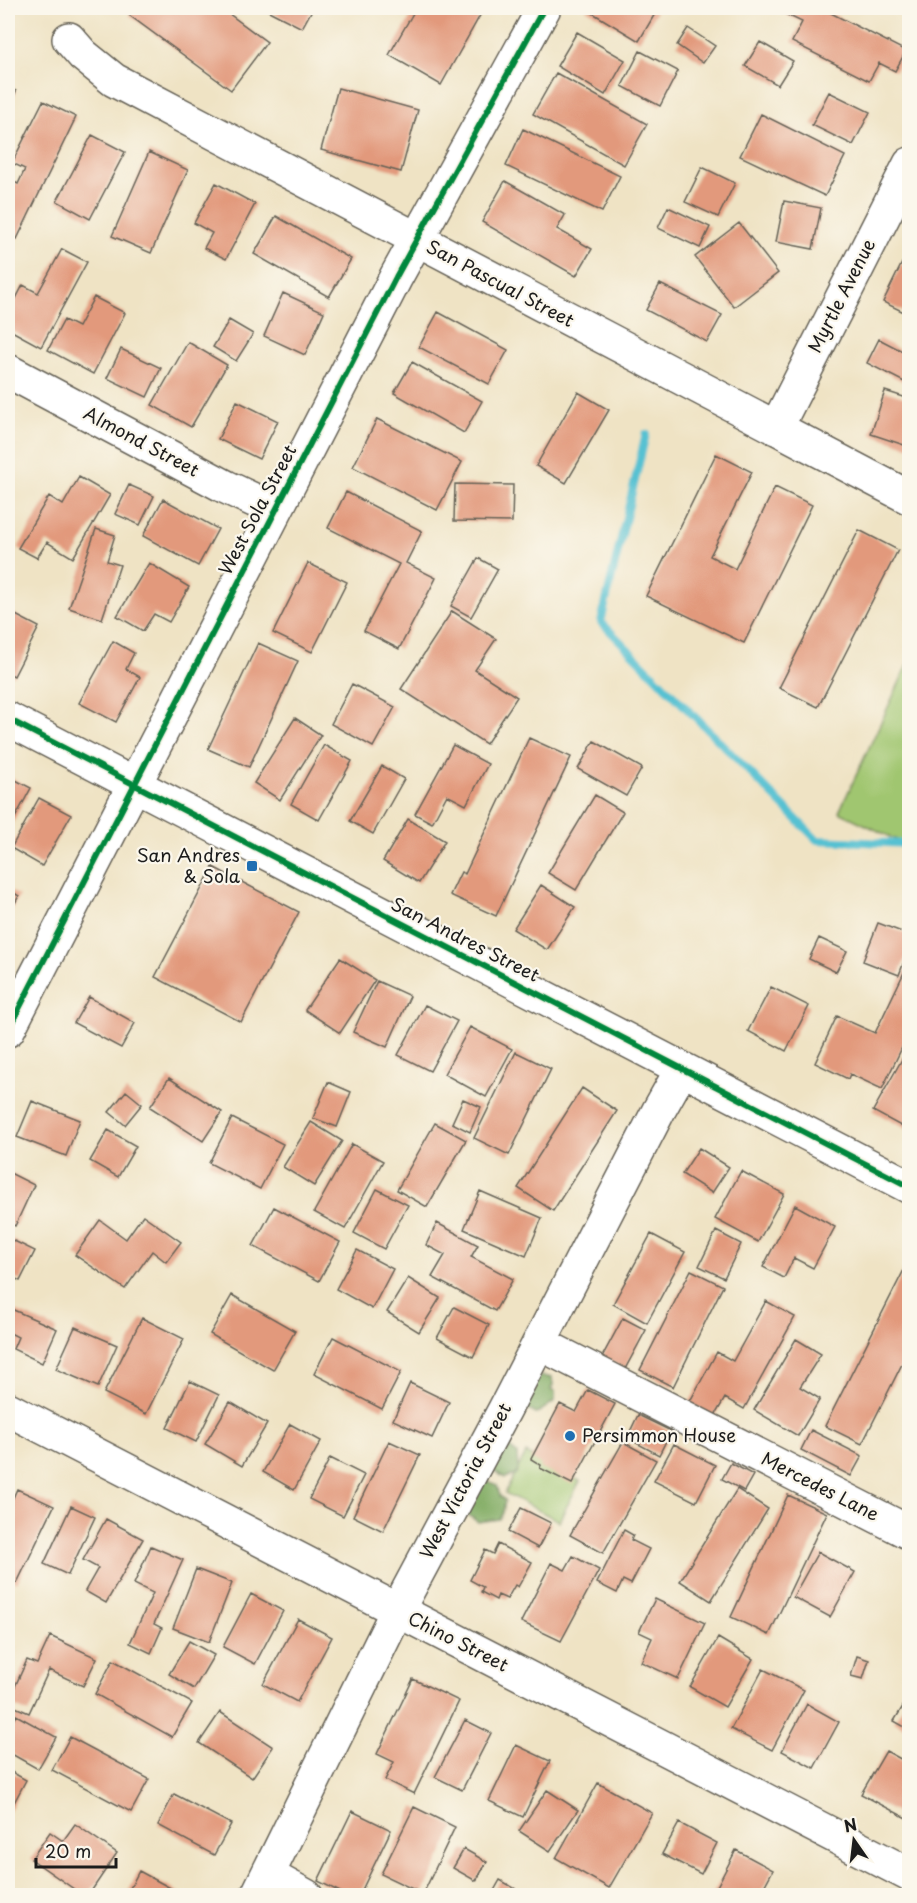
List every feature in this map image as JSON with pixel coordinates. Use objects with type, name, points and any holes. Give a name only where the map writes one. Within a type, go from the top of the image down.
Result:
[{"type":"street","name":"West Sola Street","points":[[8,1030],[416,240],[544,8]]},
{"type":"street","name":"San Pascual Street","points":[[69,39],[83,55],[114,80],[909,498]]},
{"type":"street","name":"Myrtle Avenue","points":[[776,428],[909,164]]},
{"type":"street","name":"Almond Street","points":[[8,371],[226,487],[275,510]]},
{"type":"street","name":"San Andres Street","points":[[8,719],[909,1187]]},
{"type":"street","name":"West Victoria Street","points":[[262,1885],[397,1611],[539,1343],[658,1110],[682,1069]]},
{"type":"street","name":"Mercedes Lane","points":[[539,1343],[909,1533]]},
{"type":"street","name":"Chino Street","points":[[8,1409],[909,1875]]},
{"type":"street","points":[[262,1885],[306,1896]]},
{"type":"green space","points":[[909,662],[910,846],[839,812]]},
{"type":"green space","points":[[542,1376],[552,1378],[551,1390],[555,1392],[555,1401],[536,1414],[529,1410],[525,1400],[525,1386]]},
{"type":"green space","points":[[504,1444],[517,1454],[518,1470],[515,1475],[505,1478],[490,1469]]},
{"type":"green space","points":[[526,1453],[580,1481],[559,1521],[505,1493]]},
{"type":"green space","points":[[485,1480],[497,1485],[500,1496],[505,1500],[503,1513],[499,1519],[478,1522],[468,1515],[467,1511]]},
{"type":"building","points":[[135,8],[221,8],[267,42],[231,90],[129,15]]},
{"type":"building","points":[[263,8],[313,8],[302,28]]},
{"type":"building","points":[[416,8],[479,8],[483,10],[441,85],[389,55]]},
{"type":"building","points":[[587,8],[649,8],[656,12],[639,41]]},
{"type":"building","points":[[789,8],[821,8],[906,51],[895,71],[879,63],[869,81],[792,42],[802,22],[785,14]]},
{"type":"building","points":[[688,28],[715,46],[703,63],[677,45]]},
{"type":"building","points":[[577,32],[625,60],[605,95],[557,66]]},
{"type":"building","points":[[760,42],[793,61],[778,85],[745,66]]},
{"type":"building","points":[[640,51],[678,71],[660,106],[622,86]]},
{"type":"building","points":[[556,73],[647,124],[624,165],[533,114]]},
{"type":"building","points":[[8,87],[16,91],[8,111]]},
{"type":"building","points":[[338,88],[418,110],[401,172],[321,150]]},
{"type":"building","points":[[829,92],[870,112],[853,145],[812,125]]},
{"type":"building","points":[[43,101],[76,117],[17,239],[8,235],[8,179],[18,184],[25,169],[12,163]]},
{"type":"building","points":[[761,114],[845,156],[825,196],[740,156]]},
{"type":"building","points":[[523,129],[620,176],[602,212],[506,166]]},
{"type":"building","points":[[92,135],[125,152],[90,219],[57,201]]},
{"type":"building","points":[[149,152],[188,170],[151,253],[112,236]]},
{"type":"building","points":[[702,167],[735,183],[718,217],[685,202]]},
{"type":"building","points":[[505,181],[565,215],[557,229],[592,249],[576,276],[482,222]]},
{"type":"building","points":[[216,183],[255,204],[226,259],[204,248],[212,233],[194,223]]},
{"type":"building","points":[[784,201],[821,208],[813,249],[776,242]]},
{"type":"building","points":[[668,207],[710,227],[700,248],[658,228]]},
{"type":"building","points":[[276,216],[351,259],[329,297],[254,254]]},
{"type":"building","points":[[739,223],[778,273],[734,307],[695,257]]},
{"type":"building","points":[[62,249],[87,262],[41,347],[8,329],[8,314],[23,285],[38,293]]},
{"type":"building","points":[[902,263],[910,267],[908,314],[883,302]]},
{"type":"building","points":[[660,284],[722,315],[707,342],[646,310]]},
{"type":"building","points":[[283,293],[324,312],[305,355],[264,336]]},
{"type":"building","points":[[94,297],[125,313],[93,374],[48,350],[64,320],[78,327]]},
{"type":"building","points":[[438,312],[508,350],[489,384],[419,347]]},
{"type":"building","points":[[229,320],[253,334],[236,361],[213,347]]},
{"type":"building","points":[[879,339],[910,355],[910,385],[867,363]]},
{"type":"building","points":[[188,342],[227,365],[191,427],[152,405]]},
{"type":"building","points":[[121,349],[161,368],[147,397],[107,378]]},
{"type":"building","points":[[412,362],[482,401],[464,433],[394,393]]},
{"type":"building","points":[[885,391],[910,399],[910,447],[871,434]]},
{"type":"building","points":[[578,392],[609,410],[566,483],[536,466]]},
{"type":"building","points":[[237,401],[278,421],[259,459],[218,439]]},
{"type":"building","points":[[377,419],[462,462],[437,510],[353,467]]},
{"type":"building","points":[[716,454],[752,472],[710,556],[735,569],[775,487],[812,505],[744,643],[646,596]]},
{"type":"building","points":[[79,477],[110,495],[73,558],[47,542],[37,558],[18,548],[49,496],[63,505]]},
{"type":"building","points":[[455,484],[513,485],[512,522],[454,521]]},
{"type":"building","points":[[129,485],[154,496],[140,525],[115,514]]},
{"type":"building","points":[[346,492],[422,531],[406,563],[436,578],[399,649],[364,631],[399,564],[328,528]]},
{"type":"building","points":[[163,499],[218,529],[198,566],[143,536]]},
{"type":"building","points":[[96,529],[115,535],[107,561],[120,565],[102,619],[69,608]]},
{"type":"building","points":[[859,530],[898,550],[818,707],[779,688]]},
{"type":"building","points":[[478,558],[498,569],[471,617],[451,606]]},
{"type":"building","points":[[149,563],[189,587],[169,622],[154,614],[143,631],[117,616]]},
{"type":"building","points":[[308,563],[347,582],[312,652],[273,633]]},
{"type":"building","points":[[8,611],[39,627],[14,676],[8,673]]},
{"type":"building","points":[[452,611],[496,639],[475,670],[517,697],[486,744],[401,689]]},
{"type":"building","points":[[113,641],[134,653],[126,669],[140,677],[116,722],[79,703]]},
{"type":"building","points":[[258,643],[298,661],[249,767],[208,749]]},
{"type":"building","points":[[352,684],[395,707],[373,747],[331,724]]},
{"type":"building","points":[[295,718],[321,735],[280,800],[254,783]]},
{"type":"building","points":[[529,738],[571,757],[496,916],[450,895],[461,872],[465,874]]},
{"type":"building","points":[[594,741],[642,768],[626,796],[578,769]]},
{"type":"building","points":[[324,745],[352,761],[319,820],[291,804]]},
{"type":"building","points":[[453,745],[488,764],[466,805],[447,795],[432,823],[415,814]]},
{"type":"building","points":[[382,766],[404,779],[373,834],[350,821]]},
{"type":"building","points":[[8,776],[31,788],[8,831]]},
{"type":"building","points":[[595,795],[623,812],[576,890],[548,873]]},
{"type":"building","points":[[39,798],[71,815],[42,866],[11,848]]},
{"type":"building","points":[[408,819],[445,841],[419,883],[383,861]]},
{"type":"building","points":[[213,867],[299,912],[241,1022],[155,977]]},
{"type":"building","points":[[541,885],[575,907],[547,950],[513,929]]},
{"type":"building","points":[[8,889],[19,896],[8,915]]},
{"type":"building","points":[[878,923],[910,935],[910,946],[899,975],[863,961]]},
{"type":"building","points":[[819,938],[847,951],[836,972],[809,959]]},
{"type":"building","points":[[340,958],[375,980],[340,1033],[305,1010]]},
{"type":"building","points":[[910,960],[910,1031],[882,1089],[850,1074],[848,1079],[815,1063],[837,1016],[875,1033]]},
{"type":"building","points":[[377,981],[410,996],[387,1047],[353,1032]]},
{"type":"building","points":[[771,987],[809,1006],[786,1051],[748,1031]]},
{"type":"building","points":[[89,997],[135,1023],[121,1048],[74,1023]]},
{"type":"building","points":[[425,1005],[457,1021],[430,1071],[398,1055]]},
{"type":"building","points":[[470,1027],[512,1049],[486,1097],[444,1074]]},
{"type":"building","points":[[910,1045],[910,1131],[873,1111]]},
{"type":"building","points":[[516,1052],[551,1069],[509,1155],[474,1138]]},
{"type":"building","points":[[169,1078],[222,1112],[203,1141],[150,1107]]},
{"type":"building","points":[[328,1082],[351,1092],[337,1127],[313,1118]]},
{"type":"building","points":[[582,1088],[617,1111],[553,1211],[518,1188]]},
{"type":"building","points":[[126,1091],[142,1104],[125,1125],[109,1112]]},
{"type":"building","points":[[463,1099],[481,1107],[470,1132],[452,1123]]},
{"type":"building","points":[[32,1101],[80,1120],[66,1156],[17,1137]]},
{"type":"building","points":[[232,1118],[283,1144],[260,1189],[209,1163]]},
{"type":"building","points":[[311,1122],[342,1141],[314,1186],[283,1167]]},
{"type":"building","points":[[435,1123],[466,1140],[427,1207],[397,1190]]},
{"type":"building","points":[[108,1130],[136,1146],[118,1177],[90,1161]]},
{"type":"building","points":[[352,1144],[383,1161],[345,1229],[314,1212]]},
{"type":"building","points":[[699,1148],[729,1167],[712,1193],[682,1174]]},
{"type":"building","points":[[741,1171],[784,1194],[758,1242],[715,1219]]},
{"type":"building","points":[[8,1172],[34,1185],[15,1226],[8,1222]]},
{"type":"building","points":[[377,1189],[408,1205],[384,1249],[354,1233]]},
{"type":"building","points":[[480,1191],[542,1218],[526,1256],[464,1229]]},
{"type":"building","points":[[795,1205],[835,1227],[813,1268],[794,1258],[784,1278],[763,1267]]},
{"type":"building","points":[[274,1207],[340,1242],[319,1281],[253,1246]]},
{"type":"building","points":[[143,1215],[181,1242],[166,1262],[152,1251],[125,1289],[75,1255],[100,1220],[126,1239]]},
{"type":"building","points":[[437,1223],[478,1245],[471,1257],[513,1279],[495,1311],[432,1277],[445,1255],[426,1245]]},
{"type":"building","points":[[716,1231],[741,1244],[724,1278],[699,1266]]},
{"type":"building","points":[[651,1234],[685,1252],[647,1323],[613,1304]]},
{"type":"building","points":[[8,1238],[35,1251],[20,1281],[8,1275]]},
{"type":"building","points":[[357,1250],[393,1269],[372,1309],[336,1289]]},
{"type":"building","points":[[910,1258],[910,1348],[862,1444],[825,1426]]},
{"type":"building","points":[[691,1270],[723,1286],[673,1387],[640,1370]]},
{"type":"building","points":[[408,1278],[440,1298],[419,1332],[387,1312]]},
{"type":"building","points":[[232,1295],[295,1331],[273,1370],[210,1334]]},
{"type":"building","points":[[766,1301],[795,1317],[744,1409],[725,1398],[714,1417],[689,1403],[717,1352],[733,1361]]},
{"type":"building","points":[[454,1307],[489,1325],[473,1357],[437,1338]]},
{"type":"building","points":[[9,1308],[57,1329],[42,1363],[13,1349],[18,1337],[8,1332]]},
{"type":"building","points":[[142,1318],[184,1339],[146,1414],[104,1393]]},
{"type":"building","points":[[623,1318],[646,1330],[625,1369],[602,1357]]},
{"type":"building","points":[[75,1327],[117,1345],[98,1387],[56,1369]]},
{"type":"building","points":[[333,1337],[401,1372],[382,1409],[314,1374]]},
{"type":"building","points":[[796,1339],[821,1354],[800,1387],[820,1399],[798,1436],[754,1410]]},
{"type":"building","points":[[190,1381],[219,1395],[196,1442],[167,1428]]},
{"type":"building","points":[[410,1383],[449,1402],[432,1438],[393,1420]]},
{"type":"building","name":"Persimmon House","points":[[588,1390],[615,1404],[572,1484],[540,1468],[541,1465],[531,1459],[560,1404],[576,1412]]},
{"type":"building","points":[[230,1402],[267,1424],[242,1466],[205,1444]]},
{"type":"building","points":[[638,1415],[671,1431],[659,1455],[627,1438]]},
{"type":"building","points":[[290,1424],[321,1441],[294,1490],[263,1472]]},
{"type":"building","points":[[811,1430],[862,1456],[851,1476],[801,1450]]},
{"type":"building","points":[[389,1441],[420,1455],[383,1531],[353,1516]]},
{"type":"building","points":[[623,1442],[656,1460],[603,1553],[570,1535]]},
{"type":"building","points":[[674,1444],[715,1465],[696,1502],[654,1481]]},
{"type":"building","points":[[330,1458],[364,1475],[343,1516],[309,1499]]},
{"type":"building","points":[[731,1463],[753,1475],[744,1491],[722,1479]]},
{"type":"building","points":[[17,1489],[54,1506],[17,1583],[8,1578],[8,1509]]},
{"type":"building","points":[[737,1489],[768,1509],[711,1601],[680,1581]]},
{"type":"building","points":[[788,1495],[827,1513],[769,1635],[731,1617]]},
{"type":"building","points":[[71,1506],[95,1517],[68,1575],[44,1564]]},
{"type":"building","points":[[521,1508],[551,1523],[538,1548],[508,1532]]},
{"type":"building","points":[[106,1519],[143,1539],[106,1603],[85,1591],[98,1568],[83,1560]]},
{"type":"building","points":[[624,1530],[633,1535],[631,1540],[649,1549],[631,1584],[623,1580],[617,1593],[597,1583]]},
{"type":"building","points":[[498,1544],[532,1562],[518,1587],[515,1585],[507,1599],[498,1595],[496,1600],[481,1592],[483,1587],[470,1580],[485,1550],[493,1554]]},
{"type":"building","points":[[151,1546],[183,1560],[154,1624],[162,1628],[151,1653],[130,1643],[153,1593],[134,1584]]},
{"type":"building","points":[[818,1552],[855,1572],[830,1617],[793,1597]]},
{"type":"building","points":[[573,1556],[599,1570],[561,1641],[521,1622],[551,1563],[565,1570]]},
{"type":"building","points":[[196,1569],[232,1583],[209,1642],[173,1628]]},
{"type":"building","points":[[251,1594],[283,1611],[255,1664],[223,1647]]},
{"type":"building","points":[[655,1599],[705,1623],[678,1679],[641,1662],[652,1638],[639,1632]]},
{"type":"building","points":[[298,1619],[332,1637],[297,1702],[263,1684]]},
{"type":"building","points":[[50,1636],[97,1658],[83,1686],[49,1670],[29,1713],[8,1704],[27,1660],[37,1664]]},
{"type":"building","points":[[718,1638],[753,1659],[725,1707],[690,1687]]},
{"type":"building","points":[[189,1641],[214,1655],[194,1689],[169,1674]]},
{"type":"building","points":[[857,1656],[869,1660],[863,1679],[851,1676]]},
{"type":"building","points":[[113,1660],[192,1703],[172,1737],[95,1694]]},
{"type":"building","points":[[763,1669],[804,1690],[772,1750],[731,1729]]},
{"type":"building","points":[[413,1679],[459,1701],[414,1794],[385,1780],[394,1762],[377,1754]]},
{"type":"building","points":[[910,1695],[910,1730],[894,1721]]},
{"type":"building","points":[[807,1704],[839,1722],[814,1768],[782,1751]]},
{"type":"building","points":[[220,1712],[273,1747],[252,1778],[199,1743]]},
{"type":"building","points":[[16,1715],[56,1737],[38,1769],[8,1752],[8,1730]]},
{"type":"building","points":[[465,1720],[491,1733],[462,1790],[435,1777]]},
{"type":"building","points":[[70,1737],[149,1779],[131,1812],[52,1770]]},
{"type":"building","points":[[516,1745],[550,1761],[523,1817],[489,1801]]},
{"type":"building","points":[[886,1751],[910,1764],[910,1820],[861,1794]]},
{"type":"building","points":[[8,1770],[26,1780],[8,1814]]},
{"type":"building","points":[[598,1783],[652,1813],[609,1888],[556,1858]]},
{"type":"building","points":[[547,1790],[578,1810],[550,1851],[519,1831]]},
{"type":"building","points":[[174,1794],[231,1824],[214,1855],[158,1825]]},
{"type":"building","points":[[414,1807],[455,1827],[423,1894],[381,1874]]},
{"type":"building","points":[[352,1811],[391,1830],[359,1896],[348,1896],[318,1881]]},
{"type":"building","points":[[679,1823],[717,1843],[701,1874],[662,1854]]},
{"type":"building","points":[[75,1824],[117,1853],[88,1896],[84,1896],[31,1859],[50,1832],[63,1841]]},
{"type":"building","points":[[464,1849],[487,1862],[476,1881],[453,1868]]},
{"type":"building","points":[[736,1850],[773,1870],[759,1896],[712,1896]]},
{"type":"building","points":[[139,1871],[185,1896],[126,1896]]},
{"type":"building","points":[[500,1880],[528,1896],[491,1896]]},
{"type":"waterway","points":[[646,434],[601,622],[817,840],[910,844]]},
{"type":"cycle path","points":[[8,1030],[396,277],[544,8]]},
{"type":"cycle path","points":[[8,719],[910,1187]]},
{"type":"place","name":"San Andres & Sola","points":[[252,866]]},
{"type":"place","name":"Persimmon House","points":[[570,1436]]}]
